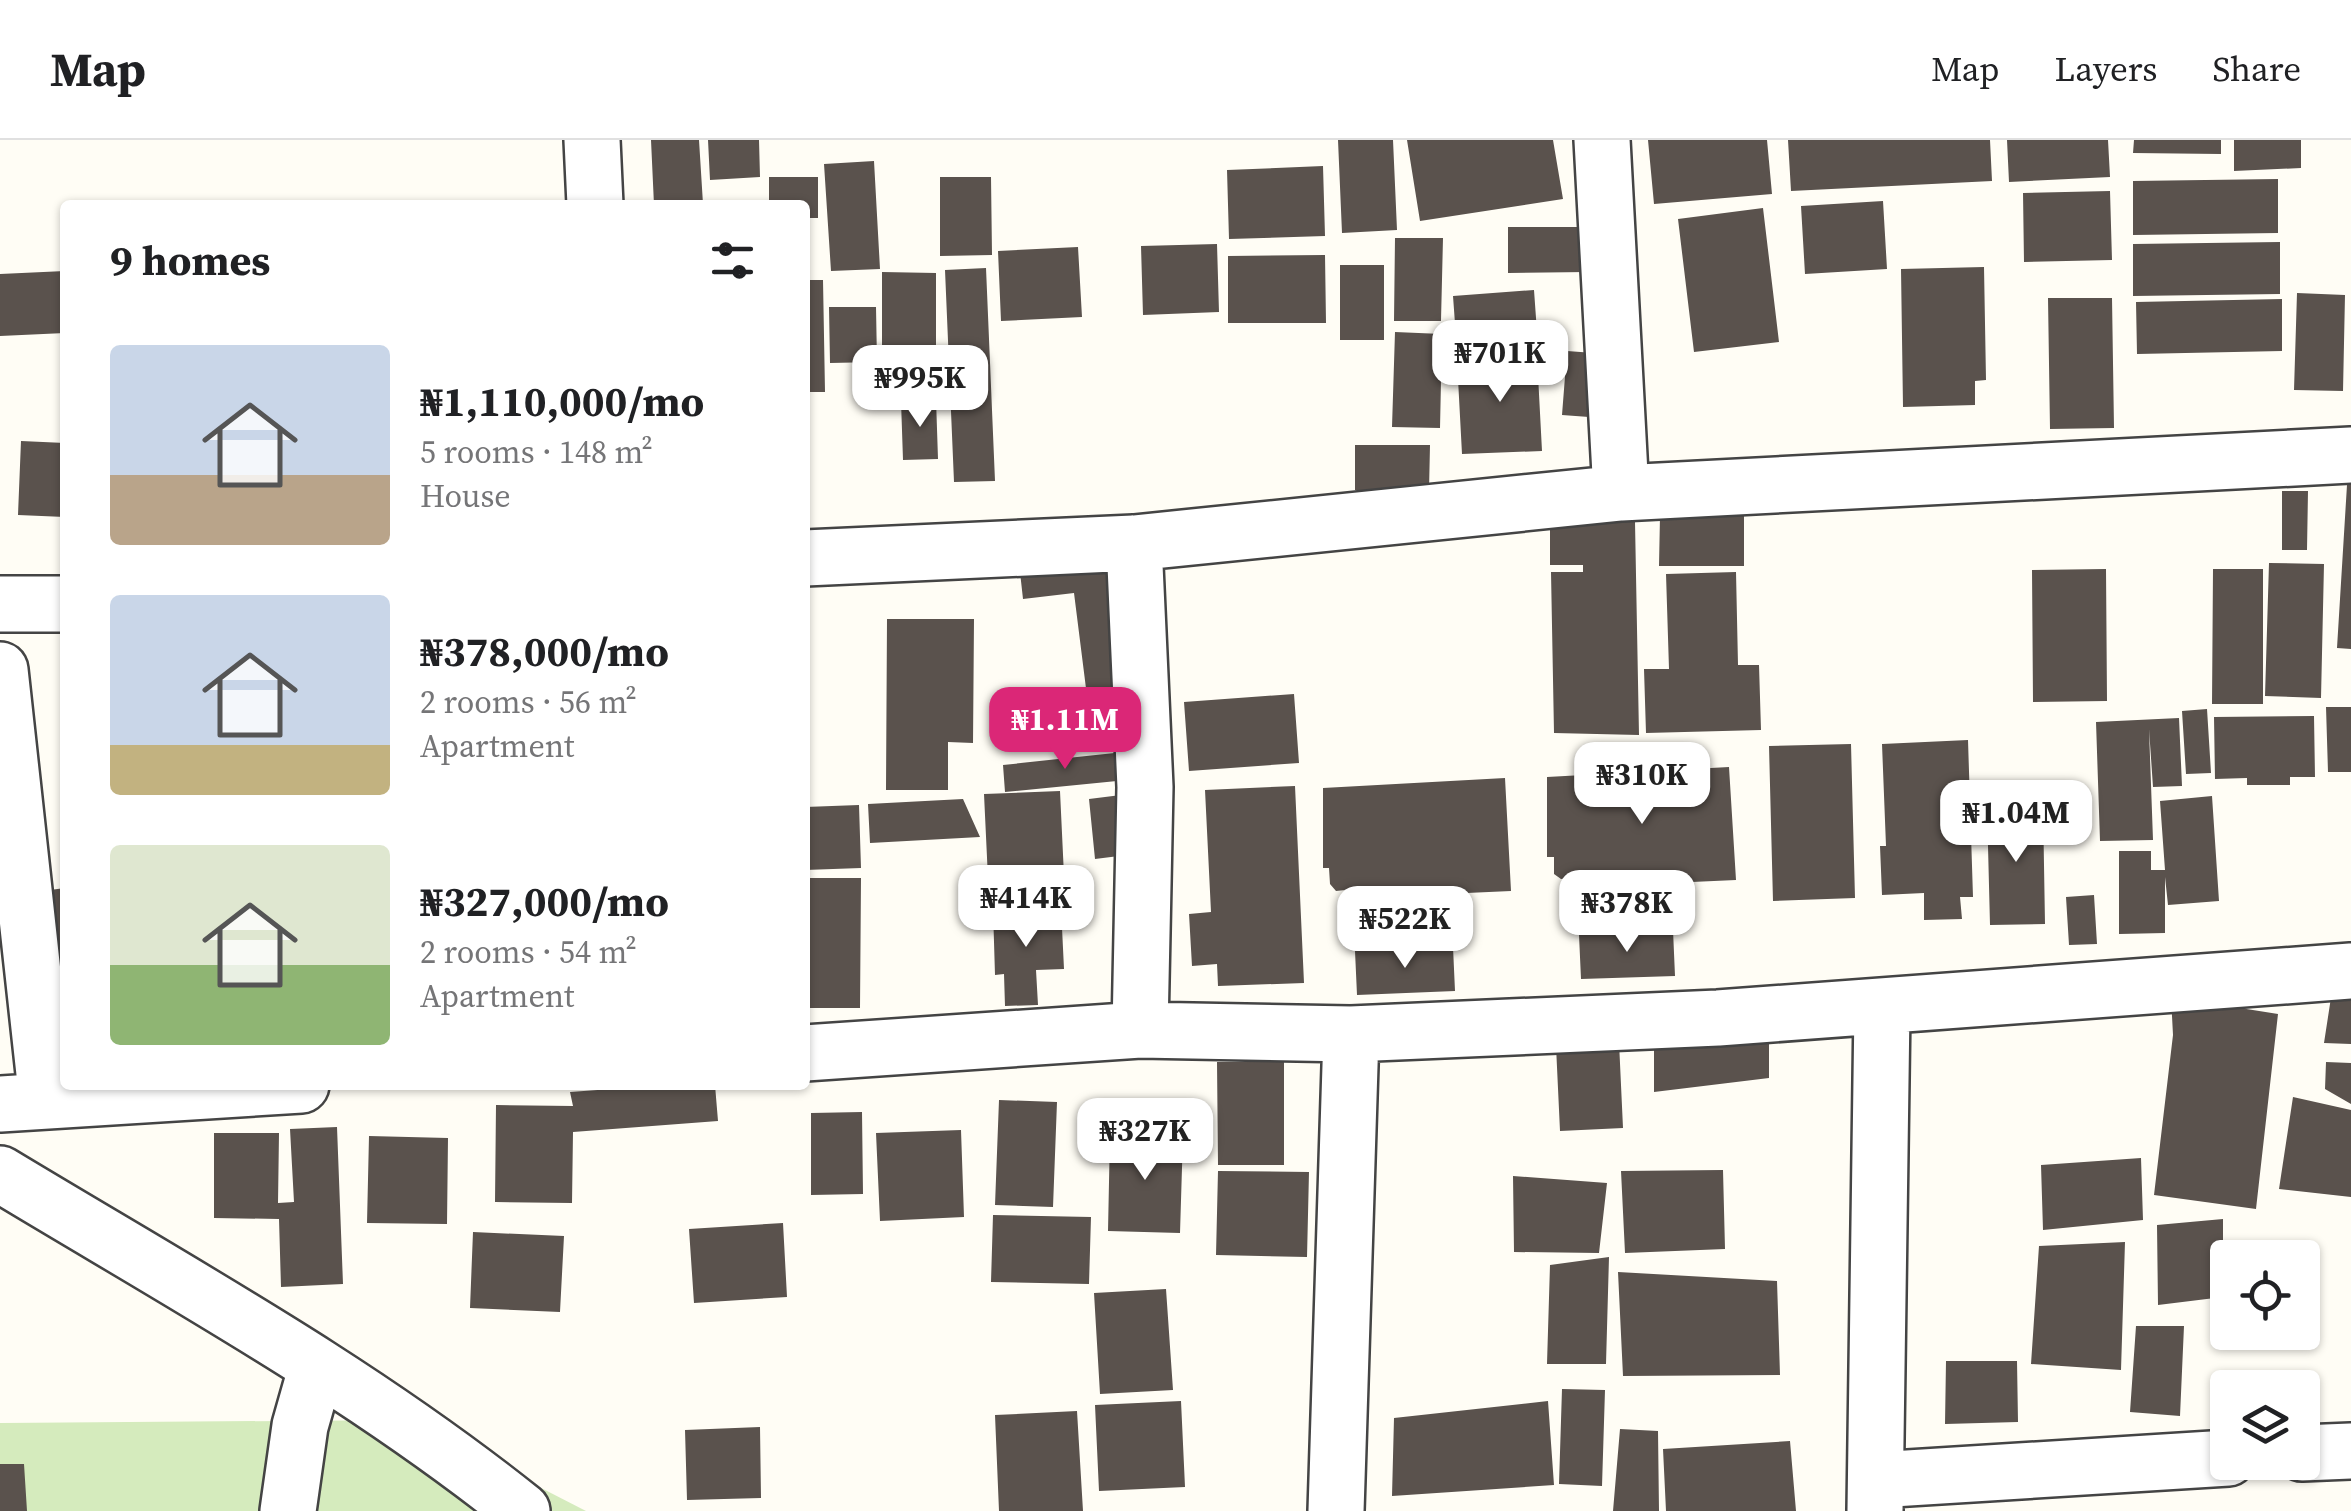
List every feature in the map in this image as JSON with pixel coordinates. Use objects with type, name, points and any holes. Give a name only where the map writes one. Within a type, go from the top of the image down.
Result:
[{"type":"street","points":[[592,140],[596,200]]},
{"type":"street","points":[[1602,140],[1621,493]]},
{"type":"street","points":[[810,558],[1134,543],[1621,493],[2351,454]]},
{"type":"street","points":[[1134,543],[1145,787],[1140,1030]]},
{"type":"street","points":[[0,604],[60,604]]},
{"type":"street","points":[[0,670],[24,1102],[220,1090]]},
{"type":"street","points":[[810,1053],[1140,1030],[1351,1034],[1882,1008],[2351,971]]},
{"type":"street","points":[[1882,1008],[1875,1496],[2210,1460]]},
{"type":"street","points":[[1336,1511],[1351,1034]]},
{"type":"street","points":[[0,1174],[399,1418],[522,1511]]},
{"type":"street","points":[[288,1511],[300,1426],[317,1366]]},
{"type":"street","points":[[2320,1452],[2351,1451]]},
{"type":"green space","points":[[409,1420],[586,1511],[0,1511],[0,1423]]},
{"type":"building","points":[[651,140],[699,140],[703,200],[654,200]]},
{"type":"building","points":[[708,140],[759,140],[760,177],[710,180]]},
{"type":"building","points":[[1338,140],[1393,140],[1397,230],[1342,233]]},
{"type":"building","points":[[1407,140],[1553,140],[1563,199],[1420,221]]},
{"type":"building","points":[[1648,140],[1767,140],[1772,194],[1654,204]]},
{"type":"building","points":[[1788,140],[1990,140],[1992,181],[1791,191]]},
{"type":"building","points":[[2007,140],[2108,140],[2110,177],[2009,182]]},
{"type":"building","points":[[2134,140],[2221,140],[2221,154],[2133,153]]},
{"type":"building","points":[[2234,140],[2301,140],[2301,168],[2234,171]]},
{"type":"building","points":[[874,161],[880,269],[831,271],[824,164]]},
{"type":"building","points":[[1323,166],[1325,236],[1229,239],[1227,170]]},
{"type":"building","points":[[769,177],[818,177],[818,218],[810,218],[810,200],[769,200]]},
{"type":"building","points":[[940,177],[991,177],[992,255],[940,256]]},
{"type":"building","points":[[2278,179],[2278,233],[2133,235],[2133,181]]},
{"type":"building","points":[[2110,191],[2112,260],[2024,262],[2023,193]]},
{"type":"building","points":[[1883,201],[1887,269],[1805,274],[1801,206]]},
{"type":"building","points":[[1763,208],[1779,342],[1694,352],[1678,219]]},
{"type":"building","points":[[1508,227],[1587,227],[1587,272],[1508,273]]},
{"type":"building","points":[[1395,238],[1443,238],[1441,321],[1394,321]]},
{"type":"building","points":[[2280,242],[2280,294],[2133,296],[2133,244]]},
{"type":"building","points":[[1217,244],[1219,312],[1143,315],[1141,246]]},
{"type":"building","points":[[1078,247],[1082,317],[1001,321],[998,251]]},
{"type":"building","points":[[1325,255],[1326,323],[1228,323],[1228,256]]},
{"type":"building","points":[[1340,265],[1384,265],[1384,340],[1340,340]]},
{"type":"building","points":[[1984,267],[1986,380],[1975,381],[1975,405],[1903,407],[1901,269]]},
{"type":"building","points":[[986,268],[995,481],[954,482],[945,270]]},
{"type":"building","points":[[60,271],[60,333],[0,336],[0,274]]},
{"type":"building","points":[[882,272],[936,273],[936,348],[882,348]]},
{"type":"building","points":[[810,280],[823,280],[825,392],[810,392]]},
{"type":"building","points":[[1534,290],[1538,346],[1457,351],[1453,296]]},
{"type":"building","points":[[2297,293],[2345,295],[2343,391],[2294,390]]},
{"type":"building","points":[[2048,298],[2112,298],[2114,428],[2050,429]]},
{"type":"building","points":[[2282,299],[2282,351],[2137,354],[2136,302]]},
{"type":"building","points":[[829,307],[876,307],[877,362],[830,363]]},
{"type":"building","points":[[1395,332],[1442,334],[1440,428],[1392,427]]},
{"type":"building","points":[[1567,351],[1594,353],[1589,417],[1562,415]]},
{"type":"building","points":[[1537,356],[1542,451],[1462,454],[1457,360]]},
{"type":"building","points":[[936,399],[938,459],[903,460],[901,401]]},
{"type":"building","points":[[21,441],[60,443],[60,517],[18,515]]},
{"type":"building","points":[[1355,445],[1430,445],[1429,491],[1355,490]]},
{"type":"building","points":[[2347,485],[2351,485],[2351,649],[2337,648]]},
{"type":"building","points":[[2282,491],[2308,491],[2307,550],[2282,550]]},
{"type":"building","points":[[1660,516],[1744,516],[1744,566],[1659,566]]},
{"type":"building","points":[[1550,521],[1635,522],[1639,735],[1554,733],[1551,572],[1583,572],[1583,565],[1550,565]]},
{"type":"building","points":[[1106,562],[1128,740],[1093,744],[1074,593],[1023,599],[1020,572]]},
{"type":"building","points":[[2269,563],[2324,564],[2321,698],[2265,696]]},
{"type":"building","points":[[2106,569],[2107,701],[2033,702],[2032,570]]},
{"type":"building","points":[[2213,569],[2263,569],[2263,704],[2212,704]]},
{"type":"building","points":[[1736,572],[1738,665],[1759,665],[1761,730],[1646,733],[1644,669],[1669,669],[1666,574]]},
{"type":"building","points":[[887,619],[974,619],[973,743],[948,742],[948,790],[886,790]]},
{"type":"building","points":[[1294,694],[1299,763],[1189,771],[1184,702]]},
{"type":"building","points":[[2326,707],[2351,707],[2351,772],[2328,772]]},
{"type":"building","points":[[2207,709],[2211,773],[2186,774],[2182,711]]},
{"type":"building","points":[[2314,716],[2315,777],[2290,777],[2290,785],[2247,785],[2247,778],[2215,779],[2214,717]]},
{"type":"building","points":[[2179,718],[2182,786],[2153,787],[2149,729],[2153,840],[2100,841],[2096,722]]},
{"type":"building","points":[[1968,740],[1973,897],[1960,897],[1962,919],[1924,920],[1924,893],[1882,895],[1880,846],[1886,846],[1882,744]]},
{"type":"building","points":[[1851,744],[1855,898],[1773,901],[1769,746]]},
{"type":"building","points":[[1124,752],[1127,780],[1005,792],[1003,765]]},
{"type":"building","points":[[1729,767],[1736,880],[1581,887],[1580,878],[1561,879],[1554,874],[1554,857],[1547,857],[1547,777]]},
{"type":"building","points":[[1505,778],[1511,891],[1356,898],[1355,889],[1336,891],[1330,884],[1329,868],[1323,868],[1323,788]]},
{"type":"building","points":[[1295,786],[1304,983],[1218,986],[1217,964],[1192,966],[1189,914],[1211,912],[1205,790]]},
{"type":"building","points":[[1060,791],[1065,897],[989,900],[984,794]]},
{"type":"building","points":[[1121,795],[1127,855],[1095,859],[1089,799]]},
{"type":"building","points":[[2212,796],[2219,901],[2168,905],[2165,877],[2165,933],[2119,934],[2119,851],[2151,851],[2151,870],[2165,870],[2160,801]]},
{"type":"building","points":[[963,799],[980,837],[870,843],[868,804]]},
{"type":"building","points":[[859,805],[861,868],[810,870],[810,807]]},
{"type":"building","points":[[2043,806],[2045,924],[1990,925],[1987,807]]},
{"type":"building","points":[[810,878],[861,878],[860,1008],[810,1008]]},
{"type":"building","points":[[60,889],[60,967],[50,890]]},
{"type":"building","points":[[2094,895],[2097,944],[2069,945],[2066,897]]},
{"type":"building","points":[[1061,907],[1064,969],[1036,970],[1038,1005],[1005,1006],[1004,974],[995,975],[993,909]]},
{"type":"building","points":[[1673,930],[1675,976],[1581,979],[1579,935]]},
{"type":"building","points":[[1453,947],[1455,991],[1357,995],[1355,951]]},
{"type":"building","points":[[2332,991],[2351,992],[2351,1044],[2324,1043]]},
{"type":"building","points":[[2171,997],[2278,1014],[2256,1209],[2154,1195],[2173,1035]]},
{"type":"building","points":[[1769,1033],[1769,1078],[1654,1092],[1654,1046]]},
{"type":"building","points":[[1619,1042],[1623,1128],[1560,1131],[1556,1046]]},
{"type":"building","points":[[1217,1062],[1284,1062],[1284,1165],[1218,1165]]},
{"type":"building","points":[[2326,1062],[2351,1063],[2351,1104],[2325,1089]]},
{"type":"building","points":[[715,1090],[718,1121],[573,1132],[572,1203],[495,1202],[496,1105],[573,1106],[570,1092]]},
{"type":"building","points":[[2293,1097],[2351,1110],[2351,1197],[2279,1189]]},
{"type":"building","points":[[999,1100],[1057,1102],[1053,1207],[995,1205]]},
{"type":"building","points":[[862,1112],[863,1194],[811,1195],[811,1113]]},
{"type":"building","points":[[337,1127],[343,1284],[281,1287],[279,1219],[214,1218],[214,1133],[279,1133],[278,1203],[294,1202],[290,1129]]},
{"type":"building","points":[[961,1130],[964,1217],[880,1221],[876,1133]]},
{"type":"building","points":[[1110,1133],[1183,1135],[1180,1233],[1108,1231]]},
{"type":"building","points":[[369,1136],[448,1138],[447,1224],[367,1223]]},
{"type":"building","points":[[2141,1158],[2143,1220],[2043,1230],[2041,1165]]},
{"type":"building","points":[[1723,1170],[1725,1249],[1625,1253],[1621,1171]]},
{"type":"building","points":[[1218,1171],[1309,1172],[1307,1257],[1216,1255]]},
{"type":"building","points":[[1513,1176],[1607,1183],[1599,1253],[1514,1252]]},
{"type":"building","points":[[993,1215],[1091,1217],[1089,1284],[991,1282]]},
{"type":"building","points":[[2223,1219],[2223,1240],[2210,1240],[2210,1299],[2158,1305],[2157,1225]]},
{"type":"building","points":[[783,1223],[787,1297],[694,1303],[689,1229]]},
{"type":"building","points":[[473,1232],[564,1236],[560,1312],[470,1308]]},
{"type":"building","points":[[2125,1242],[2121,1370],[2031,1364],[2039,1246]]},
{"type":"building","points":[[1609,1257],[1606,1364],[1547,1364],[1550,1265]]},
{"type":"building","points":[[1618,1272],[1777,1281],[1780,1375],[1623,1376]]},
{"type":"building","points":[[1166,1289],[1173,1390],[1100,1394],[1094,1293]]},
{"type":"building","points":[[2136,1326],[2184,1326],[2180,1416],[2130,1412]]},
{"type":"building","points":[[1946,1361],[2017,1361],[2018,1422],[1945,1424]]},
{"type":"building","points":[[1562,1389],[1605,1390],[1602,1486],[1559,1484]]},
{"type":"building","points":[[1181,1401],[1185,1487],[1099,1491],[1095,1405]]},
{"type":"building","points":[[1548,1401],[1554,1485],[1392,1496],[1394,1418]]},
{"type":"building","points":[[1077,1411],[1083,1511],[999,1511],[995,1415]]},
{"type":"building","points":[[760,1427],[761,1498],[687,1500],[685,1430]]},
{"type":"building","points":[[1620,1429],[1658,1431],[1659,1511],[1613,1511]]},
{"type":"building","points":[[1790,1441],[1796,1511],[1666,1511],[1663,1449]]},
{"type":"building","points":[[0,1464],[24,1464],[27,1511],[0,1511]]}]
